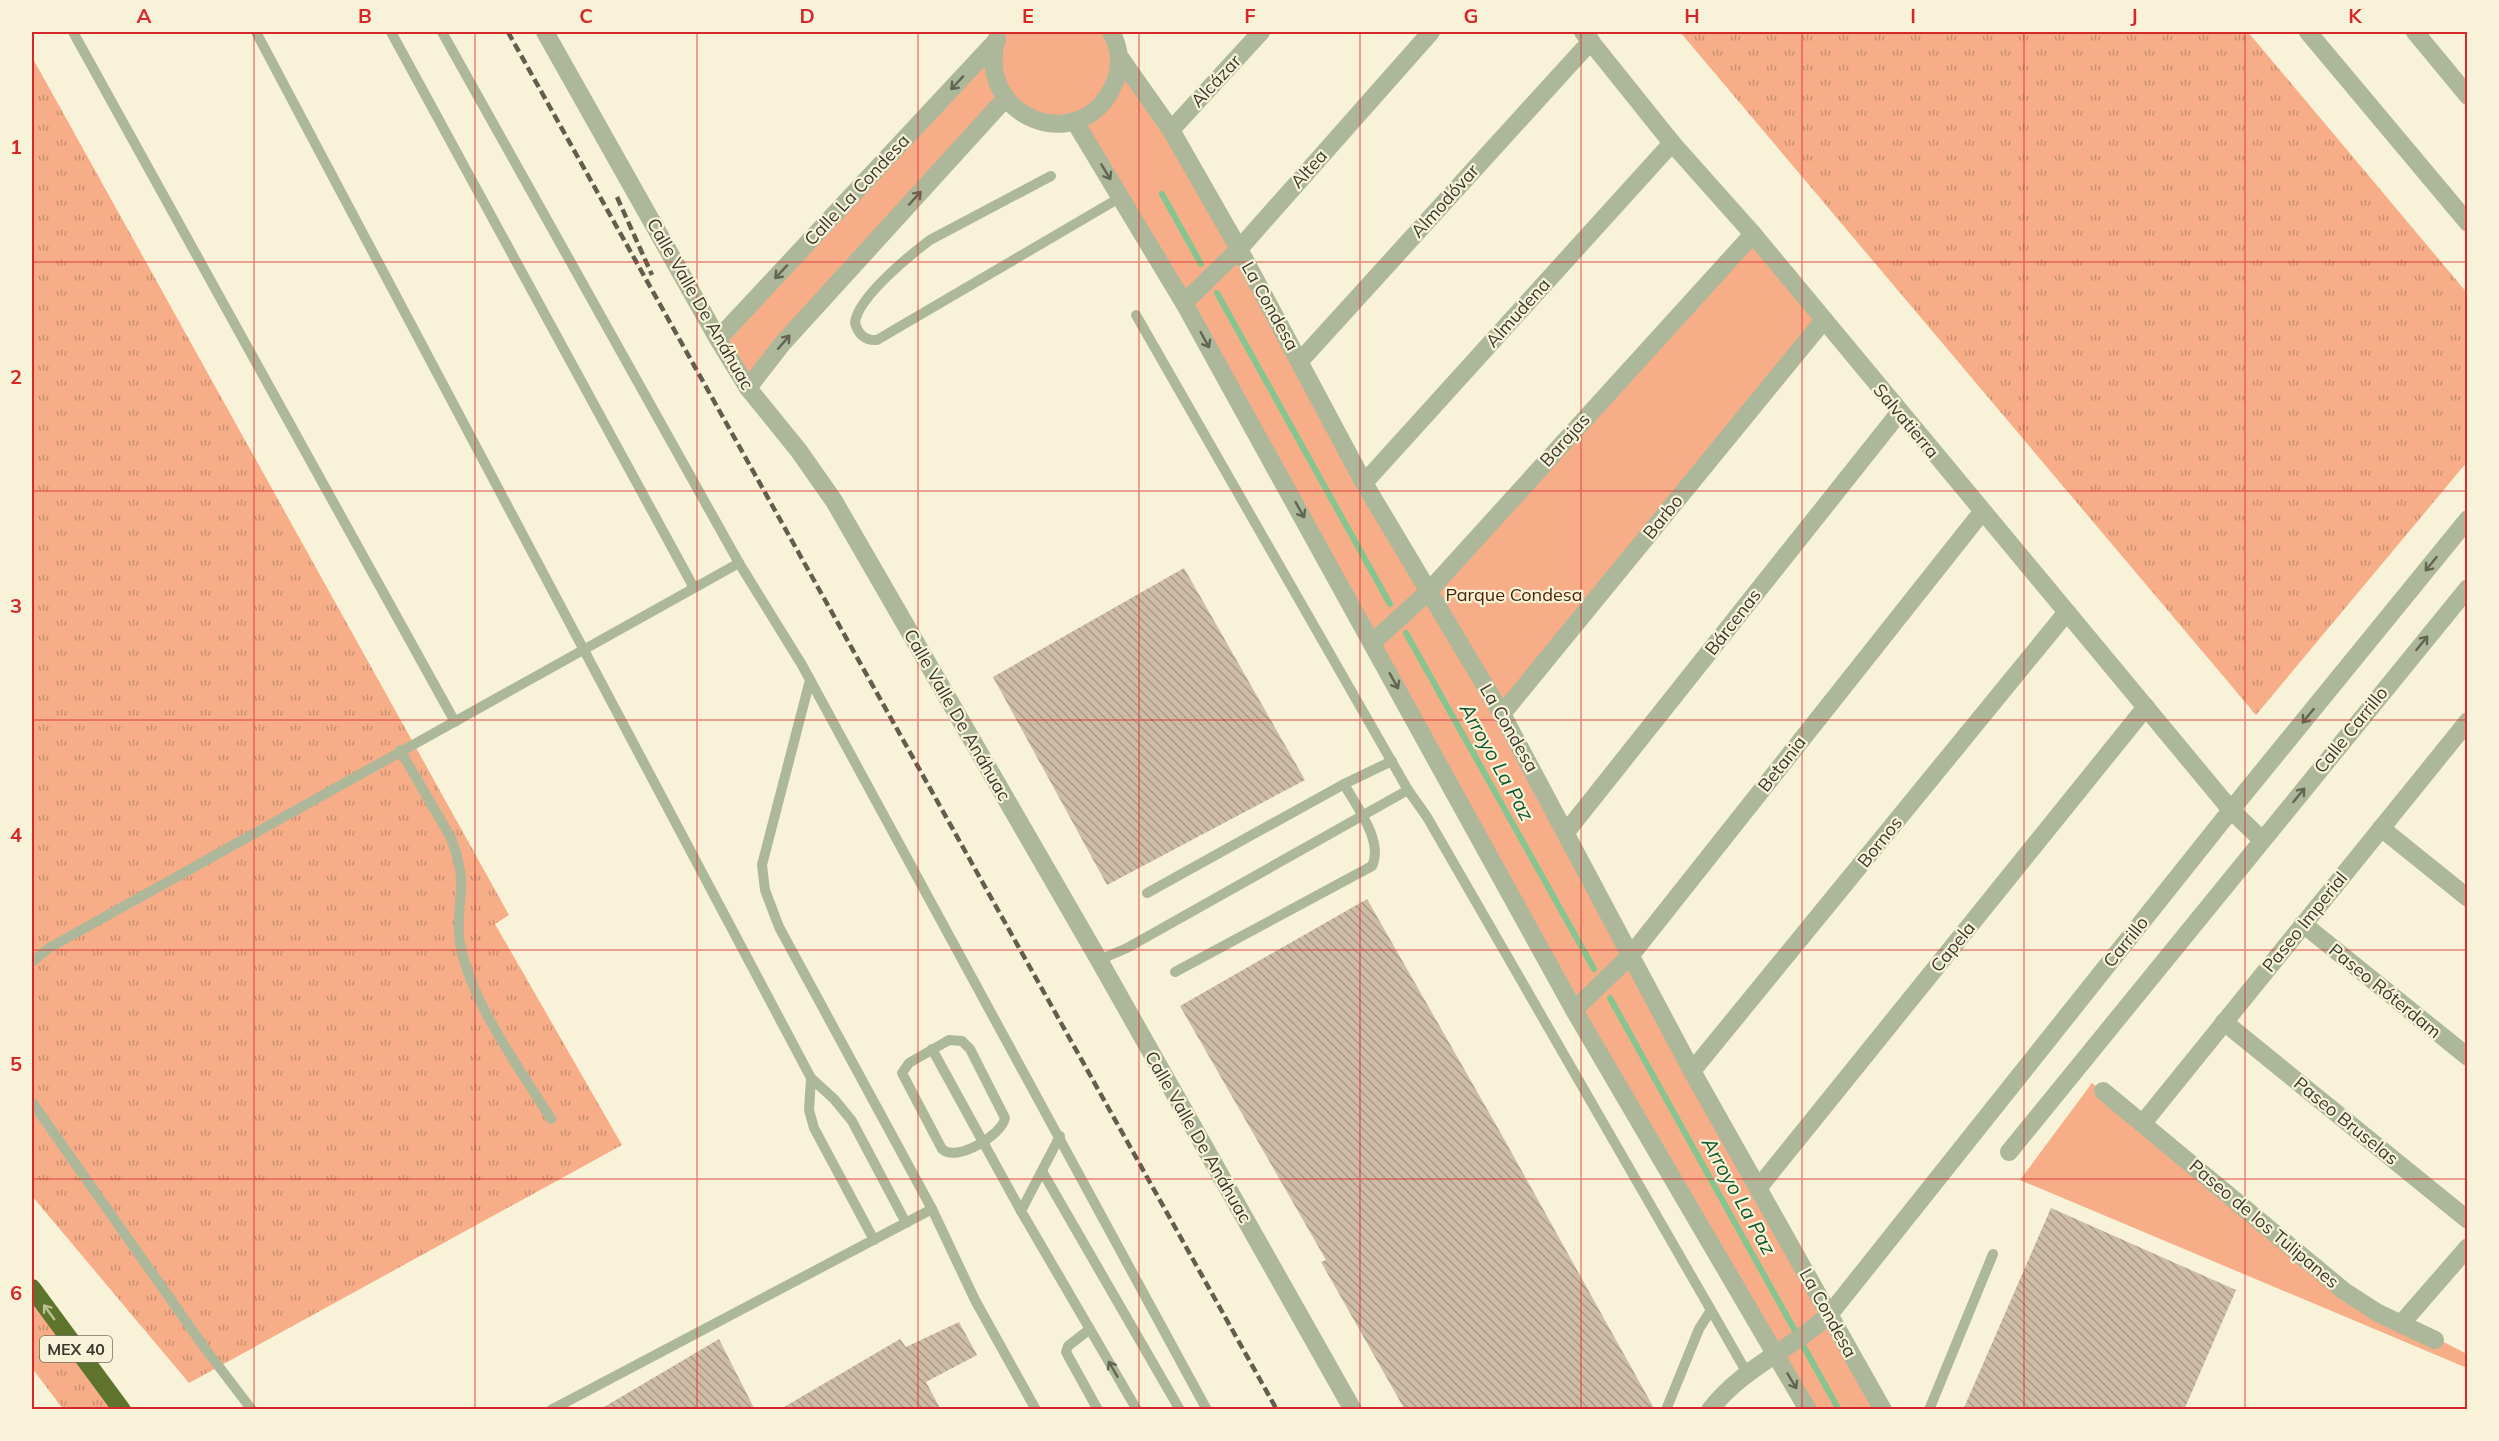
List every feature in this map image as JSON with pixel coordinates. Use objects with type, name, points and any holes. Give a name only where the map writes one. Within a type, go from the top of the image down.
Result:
[{"type":"highway","name":"MEX 40","points":[[32,1288],[122,1410]]},
{"type":"street","name":"Calle Valle De Anáhuac","points":[[545,32],[717,339],[748,388],[799,451],[834,501],[1099,960],[1353,1410]]},
{"type":"street","points":[[999,36],[993,60],[996,80],[1005,99],[1024,116],[1049,124],[1075,122],[1094,112],[1109,97],[1117,78],[1119,56],[1111,32]]},
{"type":"street","name":"Alcázar","points":[[1171,130],[1261,32]]},
{"type":"street","name":"Altea","points":[[1185,303],[1239,249],[1431,32]]},
{"type":"street","points":[[2308,32],[2468,223]]},
{"type":"street","points":[[2415,32],[2468,96]]},
{"type":"street","name":"Calle La Condesa","points":[[717,339],[999,36]]},
{"type":"street","name":"Salvatierra","points":[[1587,36],[1672,143],[1753,234],[1899,413],[2231,810]]},
{"type":"street","name":"Almodóvar","points":[[1300,361],[1587,36]]},
{"type":"street","name":"La Condesa","points":[[1119,56],[1171,130],[1239,249],[1364,483],[1503,714],[1567,831],[1692,1071],[1759,1187],[1824,1319],[1883,1410]]},
{"type":"street","points":[[748,388],[782,344],[1005,99]]},
{"type":"street","points":[[1075,122],[1185,303],[1574,1010],[1780,1351],[1809,1410]]},
{"type":"street","name":"Almudena","points":[[1364,483],[1672,143]]},
{"type":"street","name":"Barajas","points":[[1373,642],[1428,592],[1753,234]]},
{"type":"street","name":"Barbo","points":[[1503,714],[1824,320]]},
{"type":"street","name":"Bárcenas","points":[[1567,831],[1899,413]]},
{"type":"street","name":"Betania","points":[[1574,1010],[1631,955],[1982,512]]},
{"type":"street","name":"Carrillo","points":[[1710,1410],[1727,1388],[1824,1319],[2231,810],[2468,519]]},
{"type":"street","name":"Calle Carrillo","points":[[2009,1152],[2468,588]]},
{"type":"street","name":"Bornos","points":[[1692,1071],[2067,612]]},
{"type":"street","name":"Capela","points":[[1759,1187],[2146,707]]},
{"type":"street","name":"Paseo Imperial","points":[[2143,1123],[2381,828],[2465,730]]},
{"type":"street","points":[[2231,810],[2262,840]]},
{"type":"street","points":[[2381,828],[2468,898]]},
{"type":"street","name":"Paseo Róterdam","points":[[2303,924],[2468,1058]]},
{"type":"street","name":"Paseo Bruselas","points":[[2224,1022],[2468,1220]]},
{"type":"street","name":"Paseo de los Tulipanes","points":[[2103,1092],[2344,1291],[2401,1324],[2435,1340]]},
{"type":"street","points":[[2401,1324],[2468,1247]]},
{"type":"lane","points":[[73,32],[455,722]]},
{"type":"lane","points":[[256,32],[811,1078],[834,1099],[852,1121],[906,1223]]},
{"type":"lane","points":[[391,32],[694,588]]},
{"type":"lane","points":[[442,32],[739,563],[810,680],[1207,1410]]},
{"type":"lane","points":[[1051,176],[930,240],[914,252],[859,308],[855,323],[860,334],[870,341],[877,340],[1121,197]]},
{"type":"lane","points":[[1136,315],[1408,790],[1427,817],[1747,1373]]},
{"type":"lane","points":[[32,962],[60,942],[400,750],[455,722],[739,563]]},
{"type":"lane","points":[[810,680],[762,865],[765,890],[779,927],[932,1209],[975,1300],[1036,1410]]},
{"type":"lane","points":[[400,750],[451,838],[456,852],[461,879],[458,923],[460,943],[468,969],[503,1042],[551,1119]]},
{"type":"lane","points":[[1147,893],[1344,784],[1392,761]]},
{"type":"lane","points":[[1175,972],[1372,866],[1376,859],[1375,845],[1344,784]]},
{"type":"lane","points":[[1099,960],[1127,948],[1408,790]]},
{"type":"lane","points":[[949,1040],[962,1041],[970,1049],[1005,1118],[996,1133],[960,1153],[946,1153],[902,1073],[909,1063],[932,1049],[949,1040]]},
{"type":"lane","points":[[932,1049],[1021,1211],[1137,1410]]},
{"type":"lane","points":[[811,1078],[809,1110],[814,1128],[874,1240]]},
{"type":"lane","points":[[32,1102],[207,1351],[252,1410]]},
{"type":"lane","points":[[1021,1211],[1060,1136]]},
{"type":"lane","points":[[1042,1170],[1180,1410]]},
{"type":"lane","points":[[550,1410],[932,1209]]},
{"type":"lane","points":[[1929,1410],[1993,1254]]},
{"type":"lane","points":[[1666,1410],[1699,1329],[1711,1310]]},
{"type":"lane","points":[[1090,1329],[1068,1346],[1066,1352],[1098,1410]]},
{"type":"green space","name":"Parque Condesa","points":[[1001,32],[1111,32],[1428,592],[1753,234],[1824,320],[1503,715],[1883,1409],[1808,1409],[1075,122],[1049,124],[1005,99],[748,388],[718,339]]},
{"type":"green space","points":[[1680,32],[2248,32],[2468,294],[2467,462],[2256,715]]},
{"type":"green space","points":[[32,57],[509,915],[495,924],[622,1145],[189,1383],[32,1196]]},
{"type":"green space","points":[[2092,1083],[2344,1291],[2467,1354],[2467,1368],[2020,1180]]},
{"type":"green space","points":[[32,1297],[115,1409],[63,1409],[32,1368]]},
{"type":"building","points":[[1184,568],[1305,780],[1107,885],[993,677]]},
{"type":"building","points":[[1367,899],[1655,1410],[1405,1410],[1321,1262],[1326,1260],[1180,1006]]},
{"type":"building","points":[[2051,1208],[2236,1290],[2184,1410],[1963,1410]]},
{"type":"building","points":[[959,1322],[977,1355],[926,1382],[941,1410],[779,1410],[900,1339],[906,1347]]},
{"type":"building","points":[[719,1339],[755,1410],[599,1410]]},
{"type":"waterway","name":"Arroyo La Paz","points":[[1162,194],[1201,264]]},
{"type":"waterway","name":"Arroyo La Paz","points":[[1217,293],[1390,604]]},
{"type":"waterway","name":"Arroyo La Paz","points":[[1406,633],[1594,969]]},
{"type":"waterway","name":"Arroyo La Paz","points":[[1610,998],[1839,1410]]},
{"type":"railway","points":[[508,32],[1277,1410]]},
{"type":"railway","points":[[617,197],[652,275]]}]
